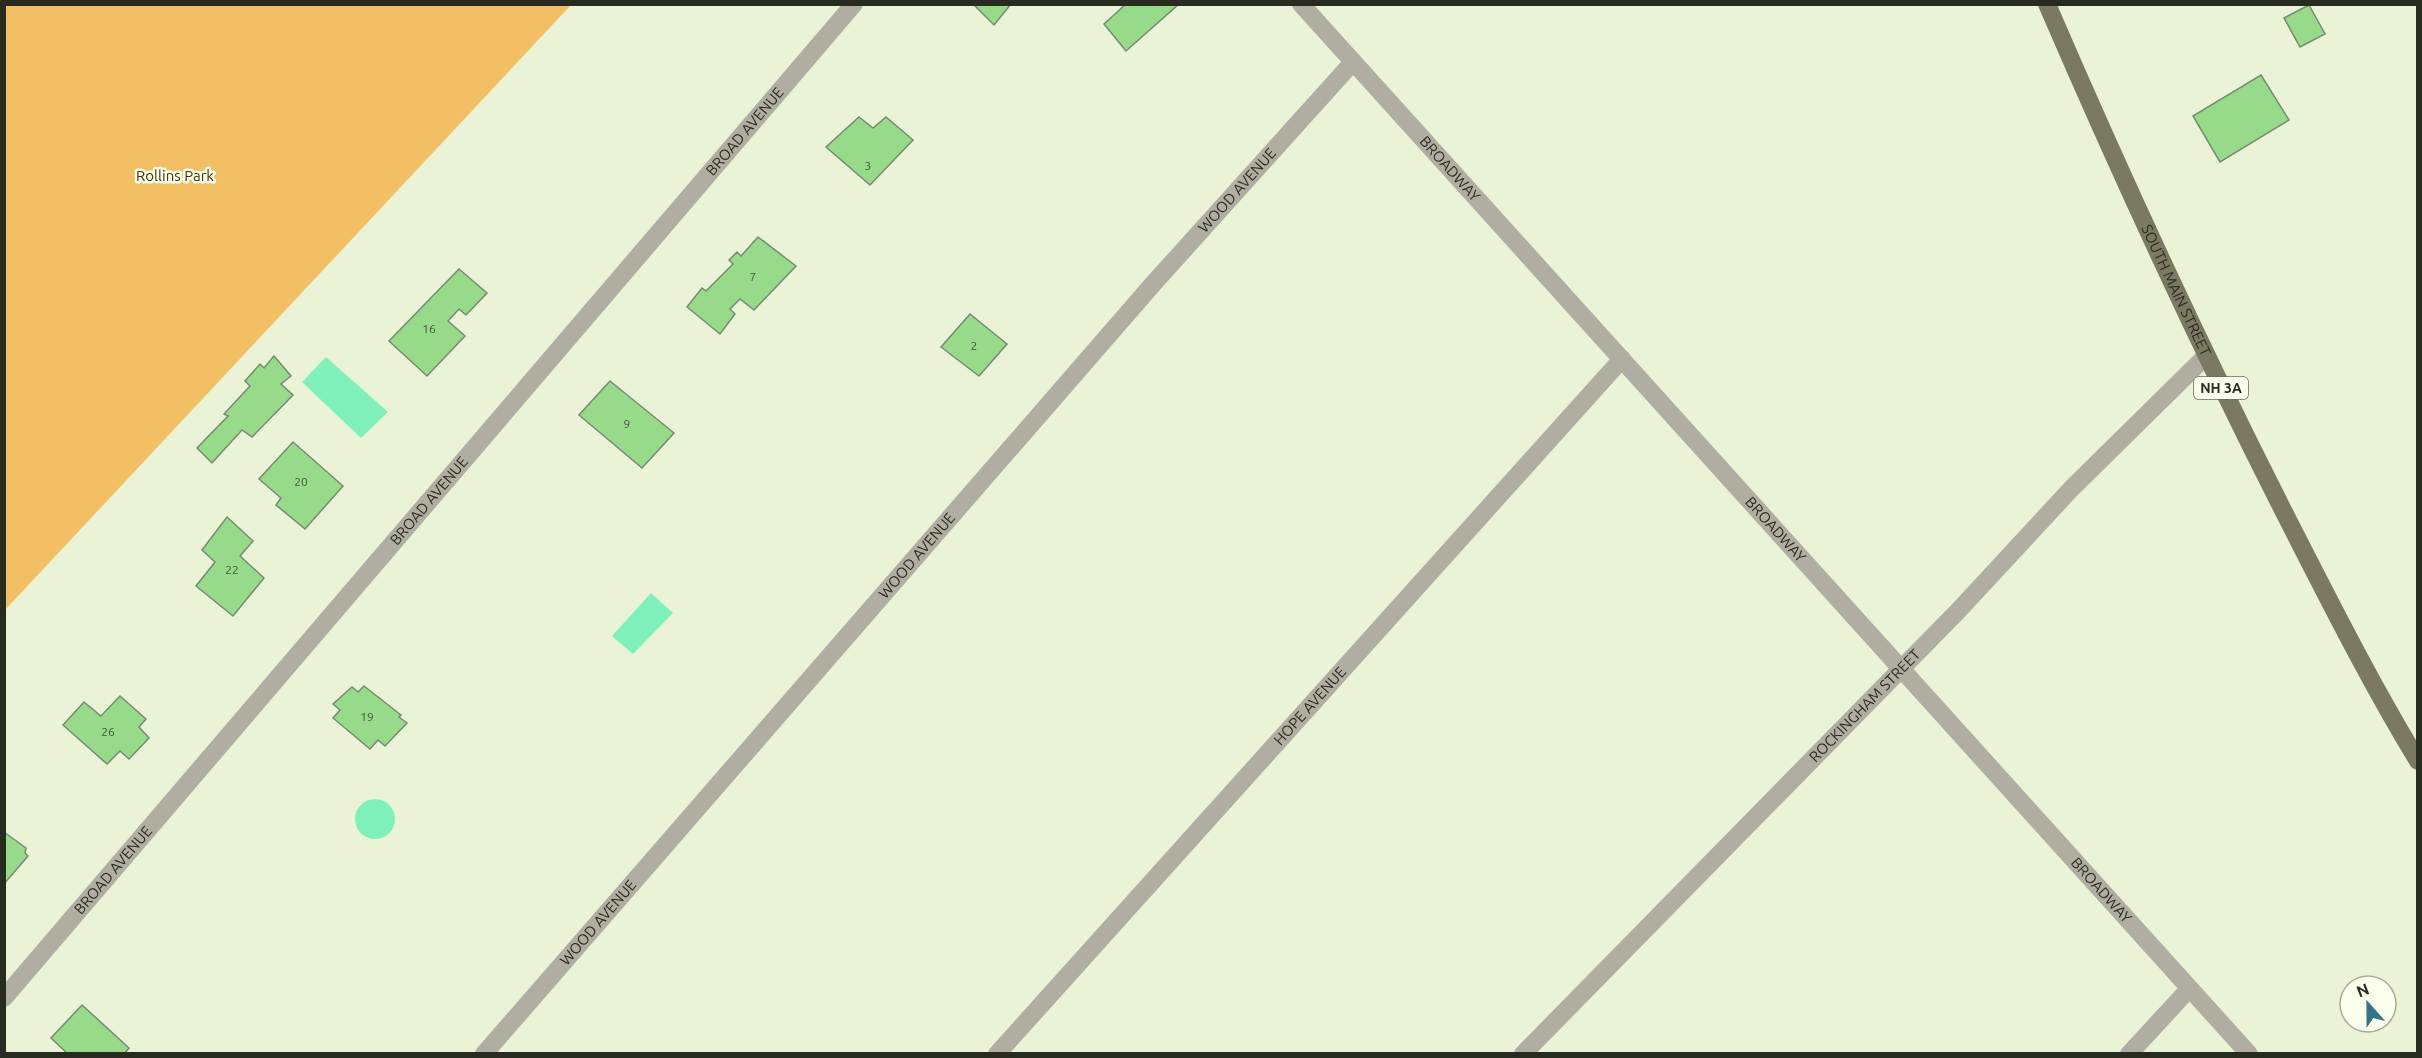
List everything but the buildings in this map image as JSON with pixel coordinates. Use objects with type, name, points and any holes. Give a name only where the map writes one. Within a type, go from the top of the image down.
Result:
[{"type":"main road","name":"SOUTH MAIN STREET","points":[[2047,4],[2119,172],[2205,357],[2379,698],[2418,761]]},
{"type":"street","name":"BROAD AVENUE","points":[[4,998],[854,4]]},
{"type":"street","name":"BROADWAY","points":[[1301,4],[2249,1053]]},
{"type":"street","name":"WOOD AVENUE","points":[[484,1053],[1153,284],[1353,62]]},
{"type":"street","name":"ROCKINGHAM STREET","points":[[1523,1053],[1900,666],[1958,611],[2071,489],[2205,357]]},
{"type":"street","name":"HOPE AVENUE","points":[[997,1053],[1622,358]]},
{"type":"street","points":[[2129,1053],[2189,989]]},
{"type":"green space","name":"Rollins Park","points":[[4,5],[571,5],[5,610]]},
{"type":"shaded area","points":[[326,357],[388,412],[361,438],[302,382]]},
{"type":"shaded area","points":[[651,593],[673,613],[633,654],[612,636]]},
{"type":"shaded area","points":[[375,799],[389,805],[395,819],[389,833],[375,839],[361,833],[355,819],[361,805]]}]
